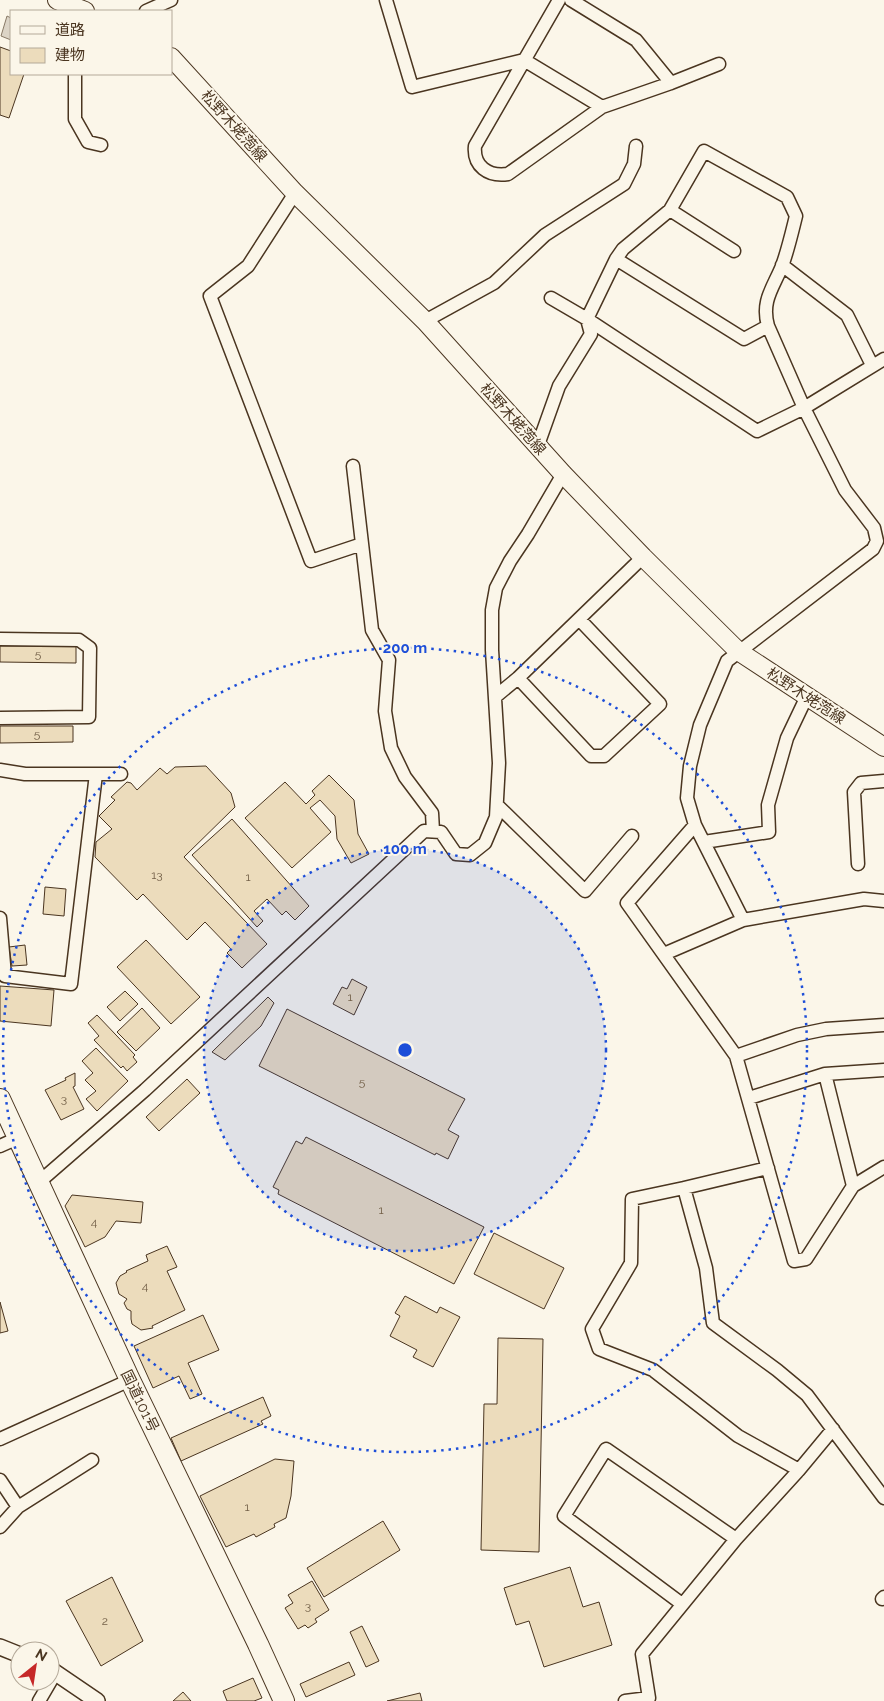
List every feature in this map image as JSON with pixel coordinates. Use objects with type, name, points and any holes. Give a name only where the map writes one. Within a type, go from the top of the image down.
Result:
[{"type":"highway","name":"国道101号","points":[[0,1099],[9,1142],[38,1183],[284,1701]]},
{"type":"main road","points":[[57,0],[82,10]]},
{"type":"main road","name":"松野木姥萢線","points":[[172,58],[295,193],[425,321],[563,474],[643,558],[738,651],[882,744]]},
{"type":"street","points":[[148,10],[171,0]]},
{"type":"street","points":[[386,0],[412,87],[524,60],[602,107]]},
{"type":"street","points":[[558,0],[475,146],[474,155],[478,163],[487,172],[499,175],[508,174],[602,107],[671,84],[719,64]]},
{"type":"street","points":[[571,0],[636,40],[671,84]]},
{"type":"street","points":[[76,75],[75,119],[88,142],[101,145]]},
{"type":"street","points":[[425,321],[494,283],[545,235],[624,184],[634,164],[636,146]]},
{"type":"street","points":[[538,445],[559,386],[590,334],[587,319],[616,259],[622,249],[670,210],[704,151],[787,197],[796,216],[782,265],[767,302],[765,314],[768,326],[804,408],[845,490],[874,528],[877,541],[873,549],[726,661],[700,725],[690,766],[687,798],[696,825],[743,920]]},
{"type":"street","points":[[295,193],[248,266],[210,296],[311,561],[362,544]]},
{"type":"street","points":[[670,210],[734,251]]},
{"type":"street","points":[[616,259],[744,338],[768,326]]},
{"type":"street","points":[[782,265],[847,315],[872,365]]},
{"type":"street","points":[[550,298],[587,319],[757,431],[804,408],[884,359]]},
{"type":"street","points":[[353,466],[372,630],[389,660],[384,711],[391,748],[405,777],[432,813],[433,831]]},
{"type":"street","points":[[38,1183],[145,1090],[424,831],[441,832],[456,854],[470,855],[485,843],[496,818],[499,763],[492,610],[496,588],[510,561],[563,474]]},
{"type":"street","points":[[495,697],[518,678],[643,558]]},
{"type":"street","points":[[518,678],[591,756],[604,756],[660,704],[579,619]]},
{"type":"street","points":[[0,638],[79,640],[90,648],[88,717],[0,718]]},
{"type":"street","points":[[704,842],[769,832],[768,805],[787,738],[807,696]]},
{"type":"street","points":[[0,770],[25,774],[121,774]]},
{"type":"street","points":[[0,918],[5,976],[72,984],[96,774]]},
{"type":"street","points":[[858,864],[854,792],[861,783],[884,781]]},
{"type":"street","points":[[496,805],[585,891],[632,836]]},
{"type":"street","points":[[696,825],[627,903],[736,1056],[794,1261],[806,1260],[853,1186],[884,1167]]},
{"type":"street","points":[[664,954],[743,920],[864,898],[884,901]]},
{"type":"street","points":[[736,1056],[797,1035],[826,1029],[884,1025]]},
{"type":"street","points":[[749,1098],[824,1074],[884,1070]]},
{"type":"street","points":[[824,1074],[853,1186]]},
{"type":"street","points":[[768,1168],[632,1198],[631,1263],[592,1329],[599,1349],[653,1370],[738,1436],[799,1470]]},
{"type":"street","points":[[684,1188],[706,1268],[713,1323],[806,1394],[884,1498]]},
{"type":"street","points":[[0,1439],[130,1380]]},
{"type":"street","points":[[625,1701],[649,1698],[642,1654],[736,1539],[799,1470],[833,1429]]},
{"type":"street","points":[[682,1604],[564,1516],[606,1449],[736,1539]]},
{"type":"street","points":[[0,1527],[18,1507],[92,1460]]},
{"type":"street","points":[[0,1480],[18,1507]]},
{"type":"street","points":[[60,1676],[97,1701]]},
{"type":"shaded area","points":[[7,16],[10,18],[10,40],[1,36]]},
{"type":"building","points":[[0,47],[10,51],[10,75],[24,75],[9,118],[0,115]]},
{"type":"building","points":[[0,646],[76,646],[76,663],[0,662]]},
{"type":"building","points":[[0,726],[73,726],[73,742],[0,743]]},
{"type":"building","points":[[206,766],[231,793],[235,807],[184,857],[267,944],[242,968],[227,953],[231,949],[205,922],[187,940],[143,894],[137,900],[95,857],[96,842],[112,829],[99,816],[115,800],[111,797],[127,782],[131,783],[137,790],[160,768],[167,774],[175,767]]},
{"type":"building","points":[[329,775],[354,800],[358,834],[369,854],[351,863],[337,839],[335,816],[320,800],[310,808],[331,832],[292,868],[245,818],[285,782],[306,804],[315,795],[312,791]]},
{"type":"building","points":[[232,819],[309,906],[295,920],[286,911],[282,915],[267,899],[254,911],[263,921],[257,927],[192,855]]},
{"type":"building","points":[[45,887],[66,889],[64,916],[43,914]]},
{"type":"building","points":[[146,940],[200,997],[171,1024],[117,967]]},
{"type":"building","points":[[25,945],[27,965],[12,966],[9,947]]},
{"type":"building","points":[[352,979],[367,987],[354,1015],[333,1004],[342,987],[347,989]]},
{"type":"building","points":[[0,986],[54,990],[51,1026],[0,1021]]},
{"type":"building","points":[[125,991],[138,1004],[120,1021],[107,1007]]},
{"type":"building","points":[[268,997],[274,1003],[261,1026],[225,1060],[212,1052]]},
{"type":"building","points":[[142,1008],[160,1028],[136,1051],[117,1032]]},
{"type":"building","points":[[287,1009],[465,1099],[448,1130],[459,1136],[448,1159],[436,1153],[435,1155],[259,1066]]},
{"type":"building","points":[[97,1015],[135,1055],[133,1057],[137,1062],[127,1071],[123,1066],[121,1068],[94,1040],[99,1036],[88,1023]]},
{"type":"building","points":[[96,1048],[128,1081],[97,1111],[86,1099],[96,1091],[85,1080],[93,1073],[82,1061]]},
{"type":"building","points":[[75,1073],[75,1086],[73,1087],[84,1109],[61,1120],[45,1090],[66,1080],[65,1078]]},
{"type":"building","points":[[187,1079],[200,1093],[159,1131],[146,1117]]},
{"type":"building","points":[[306,1137],[484,1227],[454,1284],[278,1194],[279,1190],[273,1187],[296,1141],[302,1144]]},
{"type":"building","points":[[72,1195],[143,1202],[141,1223],[116,1221],[105,1237],[85,1247],[65,1206]]},
{"type":"building","points":[[494,1233],[564,1268],[544,1309],[474,1274]]},
{"type":"building","points":[[167,1246],[177,1267],[167,1271],[185,1310],[152,1326],[153,1328],[141,1330],[132,1324],[131,1311],[127,1309],[124,1303],[127,1299],[119,1294],[116,1283],[126,1271],[148,1261],[146,1255]]},
{"type":"building","points":[[405,1296],[437,1313],[440,1307],[460,1317],[433,1367],[413,1357],[417,1350],[390,1336],[400,1316],[395,1313]]},
{"type":"building","points":[[0,1302],[8,1331],[0,1333]]},
{"type":"building","points":[[203,1315],[219,1350],[188,1363],[202,1394],[190,1399],[179,1376],[153,1388],[134,1346]]},
{"type":"building","points":[[498,1338],[543,1339],[539,1552],[481,1550],[484,1404],[497,1404]]},
{"type":"building","points":[[263,1397],[271,1416],[261,1421],[263,1424],[181,1461],[171,1438]]},
{"type":"building","points":[[275,1459],[294,1461],[291,1496],[286,1518],[274,1524],[275,1527],[256,1537],[254,1534],[226,1547],[200,1496]]},
{"type":"building","points":[[383,1521],[400,1550],[324,1597],[307,1568]]},
{"type":"building","points":[[570,1567],[583,1607],[599,1602],[612,1645],[544,1667],[529,1621],[516,1625],[504,1588]]},
{"type":"building","points":[[112,1577],[143,1641],[101,1666],[66,1601]]},
{"type":"building","points":[[312,1581],[329,1610],[315,1619],[317,1622],[308,1628],[305,1625],[298,1629],[285,1608],[293,1603],[288,1595]]},
{"type":"building","points":[[362,1626],[379,1661],[366,1667],[350,1632]]},
{"type":"building","points":[[349,1662],[355,1675],[306,1697],[300,1684]]},
{"type":"building","points":[[253,1678],[262,1698],[254,1701],[227,1701],[223,1691]]},
{"type":"building","points":[[183,1692],[191,1701],[173,1701]]},
{"type":"building","points":[[420,1693],[422,1701],[387,1701]]}]
